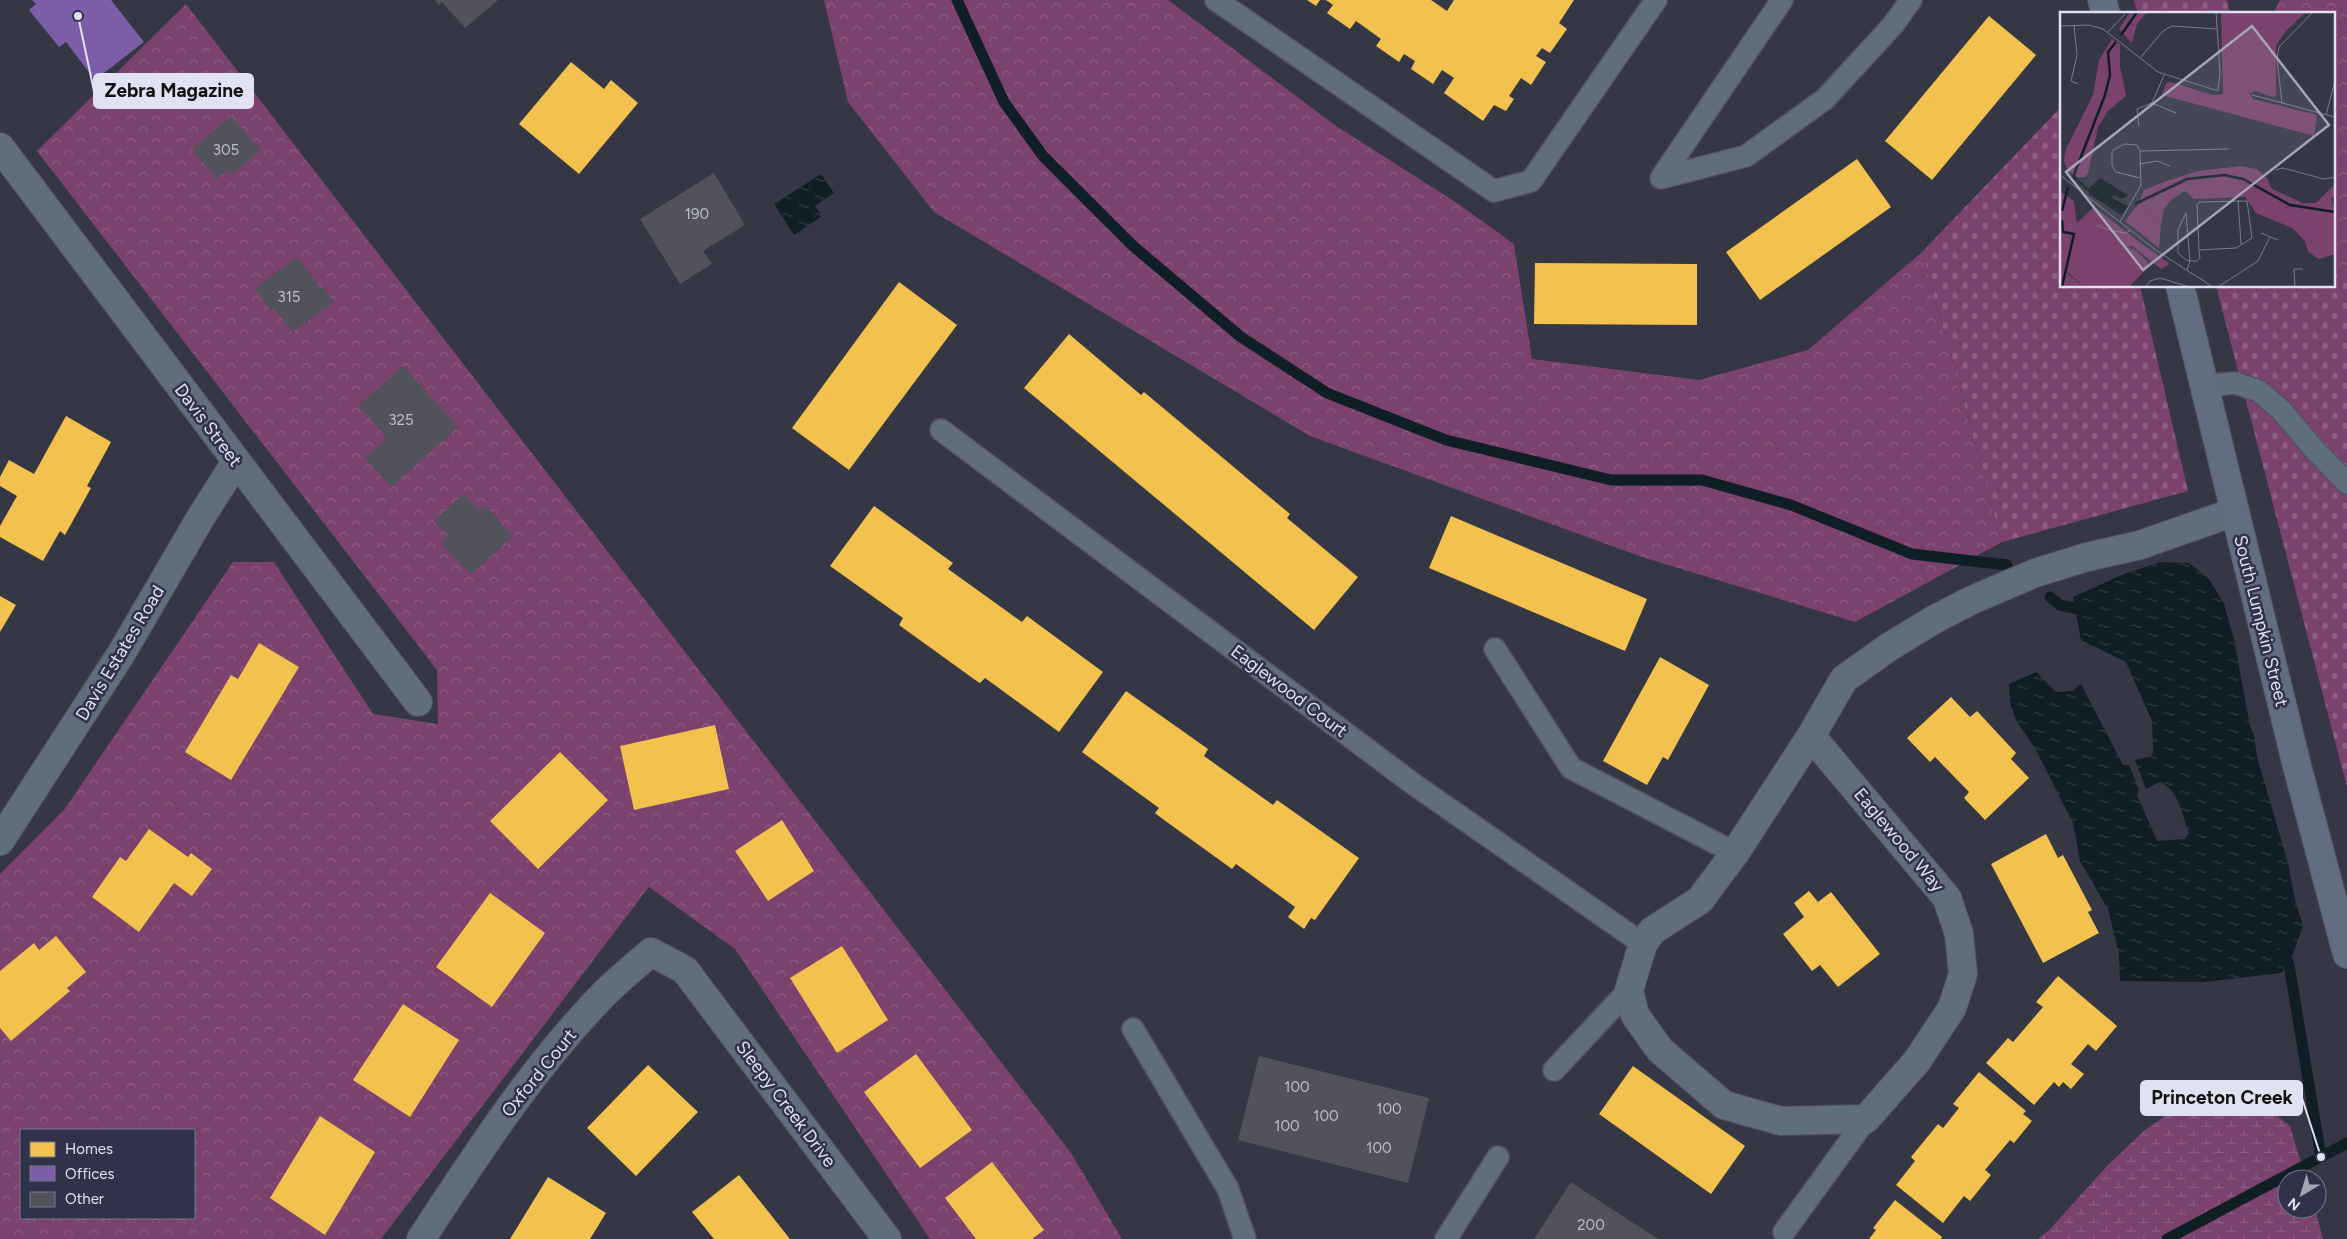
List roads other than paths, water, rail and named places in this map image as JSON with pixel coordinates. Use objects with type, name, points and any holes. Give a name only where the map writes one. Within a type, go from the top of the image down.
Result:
[{"type":"main road","name":"South Lumpkin Street","points":[[2180,288],[2297,766],[2347,954]]},
{"type":"street","name":"Davis Street","points":[[0,147],[418,702]]},
{"type":"street","name":"Davis Estates Road","points":[[0,841],[120,654],[201,517],[236,462]]},
{"type":"street","points":[[1866,1119],[1781,1121],[1724,1105],[1660,1050],[1635,1016],[1629,990],[1643,944],[1652,931],[1700,900],[1736,853],[1811,736],[1844,679],[1889,647],[1935,619],[1972,600],[2035,573],[2087,557],[2140,545],[2234,512]]},
{"type":"street","name":"Eaglewood Way","points":[[1811,736],[1947,898],[1959,934],[1963,974],[1952,1008],[1917,1061],[1866,1119]]},
{"type":"street","name":"Oxford Court","points":[[421,1239],[501,1119],[533,1077],[603,994],[651,952],[686,970]]},
{"type":"street","name":"Sleepy Creek Drive","points":[[686,970],[887,1239]]},
{"type":"lane","points":[[1216,0],[1494,191],[1531,181],[1656,0]]},
{"type":"lane","points":[[1782,0],[1661,178],[1746,156],[1825,99],[1893,25],[1911,0]]},
{"type":"lane","points":[[2204,386],[2235,383],[2259,391],[2281,410],[2314,449],[2347,483]]},
{"type":"lane","name":"Eaglewood Court","points":[[940,430],[1412,783],[1643,944]]},
{"type":"lane","points":[[1495,649],[1571,768],[1736,853]]},
{"type":"lane","points":[[1554,1070],[1629,990]]},
{"type":"lane","points":[[1133,1029],[1228,1189],[1245,1239]]},
{"type":"lane","points":[[1784,1232],[1866,1119]]},
{"type":"lane","points":[[1446,1239],[1498,1157]]},
{"type":"water","points":[[821,174],[834,193],[815,206],[822,216],[794,235],[774,204]]},
{"type":"water","points":[[2161,562],[2189,563],[2209,579],[2224,604],[2234,639],[2257,757],[2288,863],[2295,900],[2303,926],[2289,965],[2281,973],[2205,982],[2120,981],[2119,954],[2108,909],[2080,861],[2073,823],[2036,750],[2016,720],[2010,703],[2009,684],[2036,672],[2056,692],[2072,691],[2081,684],[2123,765],[2129,765],[2139,790],[2137,795],[2157,841],[2185,839],[2189,833],[2176,797],[2166,785],[2160,782],[2146,789],[2135,760],[2150,756],[2153,753],[2152,721],[2126,662],[2081,640],[2073,597],[2124,574]]},
{"type":"waterway","points":[[957,0],[1004,102],[1043,156],[1133,246],[1241,337],[1327,393],[1446,440],[1611,480],[1702,480],[1791,505],[1912,554],[2007,565]]},
{"type":"waterway","points":[[2050,597],[2060,605],[2088,611]]},
{"type":"waterway","points":[[2284,952],[2289,965],[2321,1157]]},
{"type":"waterway","points":[[2167,1239],[2347,1143]]},
{"type":"place","name":"Zebra Magazine","points":[[78,16]]},
{"type":"place","name":"Princeton Creek","points":[[2321,1157]]}]
